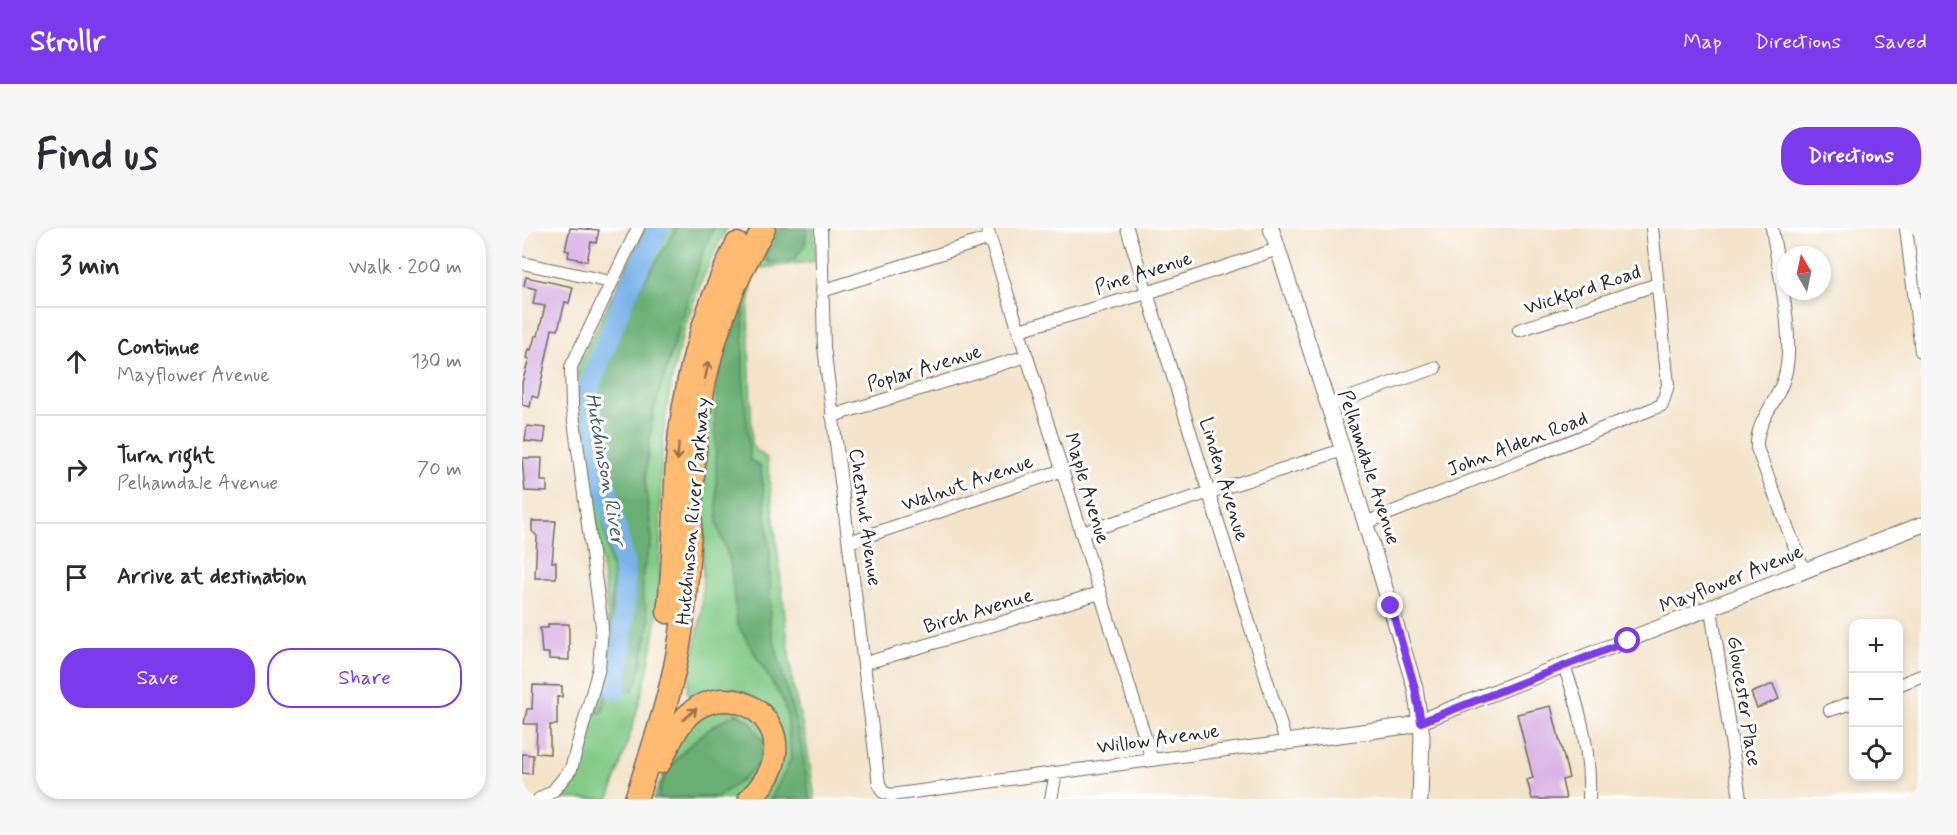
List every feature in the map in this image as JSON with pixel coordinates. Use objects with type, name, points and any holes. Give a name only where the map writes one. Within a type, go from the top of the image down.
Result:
[{"type":"highway","points":[[706,314],[720,257],[734,228]]},
{"type":"highway","name":"Hutchinson River Parkway","points":[[621,799],[645,724],[663,647],[670,597],[681,428],[692,363],[706,314],[722,273],[746,228]]},
{"type":"highway","name":"Hutchinson River Parkway","points":[[637,799],[669,694],[681,634],[697,429],[707,370],[731,294],[764,228]]},
{"type":"highway","points":[[637,799],[684,720],[700,706],[729,699],[746,703],[762,714],[772,728],[775,740],[773,766],[750,799]]},
{"type":"street","points":[[539,799],[553,790],[570,769],[598,668],[601,614],[571,385],[571,368],[638,228]]},
{"type":"street","name":"Chestnut Avenue","points":[[821,228],[824,347],[866,663],[879,784],[883,792],[900,795]]},
{"type":"street","name":"Linden Avenue","points":[[1127,228],[1286,742]]},
{"type":"street","name":"Pelhamdale Avenue","points":[[1270,228],[1343,450],[1415,688],[1421,722],[1420,799]]},
{"type":"street","points":[[1652,228],[1658,284]]},
{"type":"street","points":[[1772,228],[1788,343],[1787,368],[1779,393],[1759,427],[1757,448],[1804,570]]},
{"type":"street","points":[[1906,228],[1921,351]]},
{"type":"street","points":[[822,291],[989,233]]},
{"type":"street","name":"Maple Avenue","points":[[989,233],[1152,760]]},
{"type":"street","name":"Pine Avenue","points":[[1019,330],[1147,293],[1278,249]]},
{"type":"street","points":[[522,263],[611,282]]},
{"type":"street","name":"Wickford Road","points":[[1519,330],[1658,284]]},
{"type":"street","name":"John Alden Road","points":[[1365,522],[1662,405],[1668,385],[1658,284]]},
{"type":"street","name":"Poplar Avenue","points":[[832,416],[1027,356]]},
{"type":"street","points":[[1328,405],[1435,368]]},
{"type":"street","points":[[1081,533],[1343,450]]},
{"type":"street","name":"Walnut Avenue","points":[[849,542],[1063,470]]},
{"type":"street","name":"Mayflower Avenue","points":[[1421,722],[1921,525]]},
{"type":"street","name":"Birch Avenue","points":[[866,663],[1100,593]]},
{"type":"street","name":"Gloucester Place","points":[[1711,609],[1740,799]]},
{"type":"street","points":[[1564,666],[1586,742],[1589,799]]},
{"type":"street","points":[[1903,683],[1921,676]]},
{"type":"street","points":[[1830,710],[1849,704]]},
{"type":"street","name":"Willow Avenue","points":[[900,795],[917,796],[1056,773],[1407,726],[1421,722]]},
{"type":"street","points":[[1051,799],[1056,773]]},
{"type":"green space","points":[[645,228],[727,228],[689,314],[667,405],[661,468],[660,565],[656,623],[643,690],[630,734],[609,799],[554,799],[575,772],[604,670],[608,624],[604,580],[576,384],[577,369]]},
{"type":"green space","points":[[677,228],[714,228],[703,251],[653,413],[645,480],[652,539],[643,571],[643,597],[650,620],[638,681],[632,691],[626,692],[623,680],[611,680],[603,711],[597,714],[596,709],[607,681],[613,578],[591,446],[598,381],[623,315]]},
{"type":"green space","points":[[775,228],[814,228],[815,261],[754,269],[748,312],[752,446],[767,459],[793,687],[806,741],[815,799],[761,799],[775,715],[765,706],[747,693],[728,688],[693,697],[687,691],[702,609],[705,445],[712,369],[734,306]]},
{"type":"green space","points":[[781,228],[807,228],[805,245],[794,260],[769,263],[765,257]]},
{"type":"green space","points":[[744,294],[743,373],[750,460],[761,467],[770,552],[770,625],[801,744],[810,799],[771,799],[791,759],[787,715],[783,701],[737,624],[730,561],[717,524],[715,416],[718,383],[724,352]]},
{"type":"green space","points":[[746,708],[767,732],[768,763],[739,799],[653,799],[684,728],[702,710]]},
{"type":"green space","points":[[737,713],[750,721],[764,743],[759,762],[742,780],[717,797],[658,799],[661,785],[668,772],[687,747],[712,727]]},
{"type":"building","points":[[570,228],[599,230],[596,243],[591,242],[587,261],[568,257],[569,251],[565,250]]},
{"type":"building","points":[[526,277],[573,287],[569,303],[565,302],[558,330],[552,329],[538,398],[532,396],[530,407],[522,405],[522,383],[529,359],[526,358],[528,349],[531,350],[535,336],[538,336],[545,306],[533,304],[536,289],[524,286]]},
{"type":"building","points":[[527,426],[546,428],[544,443],[525,441]]},
{"type":"building","points":[[522,458],[542,458],[541,481],[547,481],[547,492],[525,491]]},
{"type":"building","points":[[532,521],[556,521],[552,562],[556,562],[556,578],[535,578],[537,536],[532,531]]},
{"type":"building","points":[[548,624],[569,624],[569,660],[549,659],[549,653],[542,653],[540,628],[548,628]]},
{"type":"building","points":[[1773,684],[1779,699],[1757,708],[1751,693]]},
{"type":"building","points":[[533,685],[562,686],[562,697],[557,697],[557,725],[550,725],[550,754],[536,753],[537,724],[524,724],[527,709],[532,709]]},
{"type":"building","points":[[1551,706],[1569,778],[1562,780],[1566,799],[1532,799],[1527,780],[1533,778],[1517,714]]},
{"type":"building","points":[[522,754],[533,755],[532,774],[522,773]]},
{"type":"waterway","name":"Hutchinson River","points":[[616,689],[624,613],[624,565],[602,469],[588,389],[625,295],[659,228]]},
{"type":"route","points":[[1391,606],[1415,688],[1421,722],[1628,641]]}]
